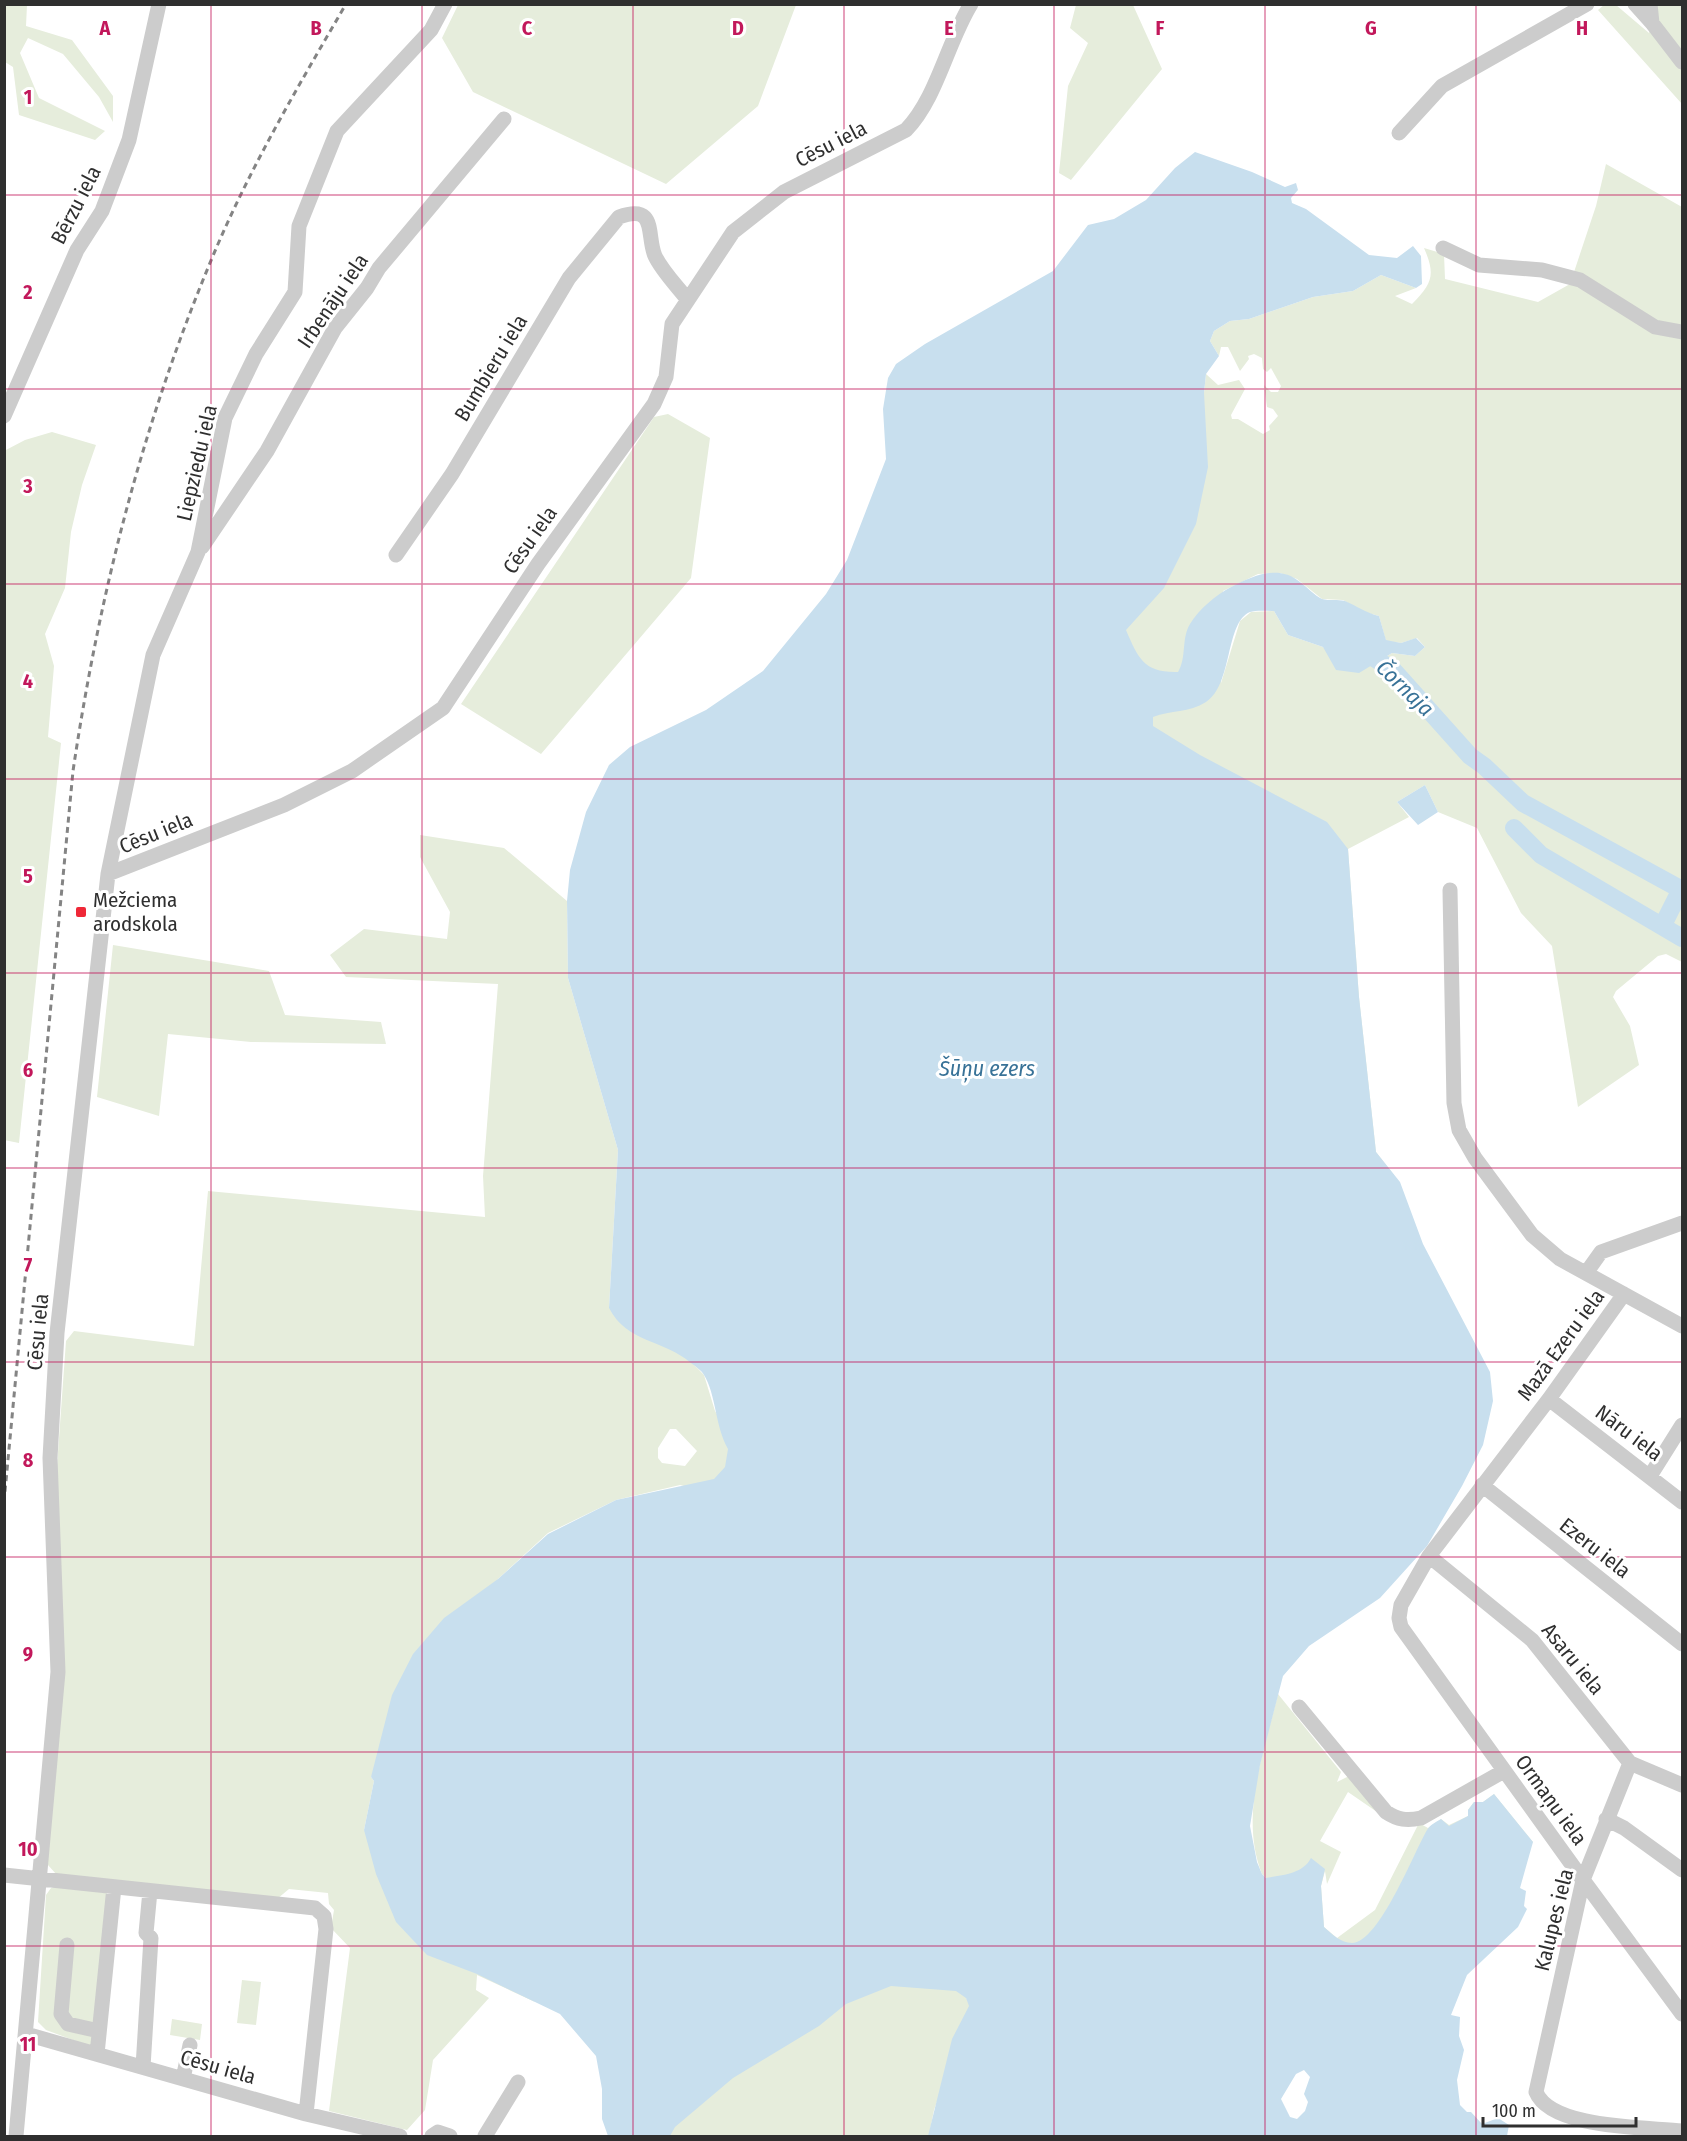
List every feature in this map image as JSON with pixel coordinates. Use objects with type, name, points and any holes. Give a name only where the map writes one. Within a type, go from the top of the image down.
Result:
[{"type":"street","name":"Bērzu iela","points":[[4,416],[77,250],[102,211],[125,150],[159,4]]},
{"type":"street","name":"Liepziedu iela","points":[[108,874],[153,655],[198,552],[225,418],[256,354],[295,292],[299,226],[337,131],[431,30],[445,4]]},
{"type":"street","name":"Cēsu iela","points":[[16,2136],[58,1672],[50,1458],[57,1333],[108,874],[284,805],[352,771],[443,708],[538,564],[654,404],[666,377],[672,324],[733,232],[784,192],[906,130],[919,117],[959,24],[971,4]]},
{"type":"street","points":[[1400,133],[1442,86],[1587,4]]},
{"type":"street","points":[[1635,4],[1683,62]]},
{"type":"street","points":[[1650,4],[1652,23]]},
{"type":"street","name":"Irbenāju iela","points":[[198,552],[267,452],[335,328],[367,288],[379,268],[504,119]]},
{"type":"street","name":"Bumbieru iela","points":[[396,555],[452,474],[569,278],[620,217],[632,212],[644,216],[652,228],[654,255],[687,299]]},
{"type":"street","points":[[1443,248],[1479,265],[1542,270],[1580,280],[1655,327],[1683,332]]},
{"type":"street","name":"Mazā Ezeru iela","points":[[1401,1605],[1429,1556],[1549,1399],[1624,1294],[1560,1259],[1532,1235],[1475,1158],[1459,1130],[1454,1103],[1450,890]]},
{"type":"street","points":[[1586,1273],[1601,1252],[1683,1223]]},
{"type":"street","points":[[1624,1294],[1683,1326]]},
{"type":"street","name":"Nāru iela","points":[[1549,1399],[1683,1502]]},
{"type":"street","points":[[1650,1476],[1683,1425]]},
{"type":"street","name":"Ezeru iela","points":[[1482,1485],[1683,1644]]},
{"type":"street","name":"Asaru iela","points":[[1429,1556],[1513,1622],[1532,1640],[1630,1762],[1683,1785]]},
{"type":"street","name":"Ormaņu iela","points":[[1401,1605],[1399,1618],[1401,1627],[1504,1772],[1683,2014]]},
{"type":"street","points":[[1299,1707],[1386,1812],[1394,1817],[1407,1821],[1420,1818],[1504,1772]]},
{"type":"street","name":"Kalupes iela","points":[[1630,1762],[1583,1880],[1536,2092],[1540,2101],[1549,2108],[1576,2120],[1683,2131]]},
{"type":"street","points":[[1606,1819],[1624,1828],[1683,1870]]},
{"type":"street","points":[[4,1875],[315,1908],[324,1916],[325,1940],[306,2114]]},
{"type":"street","points":[[97,2054],[114,1887]]},
{"type":"street","points":[[142,2067],[150,1938],[146,1933],[150,1891]]},
{"type":"street","points":[[67,1945],[61,2014],[68,2024],[99,2031]]},
{"type":"street","name":"Cēsu iela","points":[[26,2034],[306,2114],[400,2136]]},
{"type":"street","points":[[183,2079],[190,2045]]},
{"type":"street","points":[[484,2136],[518,2082]]},
{"type":"street","points":[[432,2136],[438,2132],[450,2136]]},
{"type":"green space","points":[[458,4],[796,5],[758,106],[666,184],[473,92],[442,38]]},
{"type":"green space","points":[[4,5],[27,5],[26,26],[72,40],[113,96],[113,122],[99,97],[63,54],[28,38],[20,53],[39,98],[105,131],[95,140],[19,115],[13,67],[5,62]]},
{"type":"green space","points":[[1076,5],[1133,5],[1162,69],[1071,180],[1059,173],[1068,86],[1088,43],[1070,28]]},
{"type":"green space","points":[[1604,5],[1616,5],[1649,33],[1657,5],[1682,5],[1682,104],[1598,10]]},
{"type":"green space","points":[[1606,164],[1682,207],[1682,962],[1666,954],[1658,956],[1616,991],[1613,997],[1630,1026],[1639,1065],[1578,1107],[1552,946],[1521,913],[1477,828],[1438,812],[1425,785],[1397,802],[1409,817],[1348,849],[1359,997],[1376,1152],[1394,1175],[1360,1177],[1151,766],[1111,632],[1204,393],[1206,374],[1218,385],[1239,380],[1245,389],[1231,415],[1232,419],[1238,419],[1263,434],[1270,430],[1269,426],[1278,416],[1273,409],[1267,407],[1264,385],[1271,392],[1278,392],[1281,386],[1271,368],[1267,372],[1263,369],[1262,358],[1254,354],[1248,356],[1249,359],[1240,371],[1228,347],[1221,347],[1219,356],[1210,341],[1214,331],[1230,321],[1249,319],[1313,297],[1353,291],[1381,275],[1416,288],[1395,296],[1412,304],[1424,291],[1430,279],[1430,265],[1424,248],[1444,254],[1445,279],[1538,302],[1570,284],[1596,206]],"holes":[[[1280,573],[1297,579],[1322,599],[1343,600],[1364,612],[1379,616],[1386,641],[1401,643],[1417,638],[1425,647],[1415,656],[1392,653],[1359,672],[1323,647],[1288,635],[1274,611],[1251,612],[1240,621],[1221,683],[1223,591],[1258,574]]]},
{"type":"green space","points":[[668,414],[710,438],[691,578],[541,754],[461,704],[654,417]]},
{"type":"green space","points":[[52,432],[96,445],[82,485],[71,532],[65,588],[45,634],[54,666],[48,737],[61,743],[19,1143],[4,1140],[4,451],[25,440]]},
{"type":"green space","points":[[420,835],[504,848],[567,901],[568,978],[618,1150],[609,1308],[655,1325],[704,1375],[715,1411],[739,1452],[705,1491],[680,1485],[616,1500],[548,1533],[498,1579],[371,1777],[374,1781],[364,1830],[535,2002],[477,1975],[476,1990],[489,1998],[433,2060],[425,2110],[407,2130],[329,2111],[350,1948],[331,1928],[334,1910],[329,1904],[328,1893],[289,1889],[277,1899],[57,1875],[47,1864],[57,1466],[66,1341],[74,1331],[194,1346],[208,1191],[485,1217],[483,1176],[498,984],[346,977],[330,955],[364,929],[447,939],[450,912],[420,857]],"holes":[[[670,1429],[676,1429],[697,1451],[685,1466],[662,1463],[658,1458],[658,1448]]]},
{"type":"green space","points":[[113,945],[269,971],[285,1015],[381,1022],[386,1044],[251,1042],[168,1034],[159,1116],[97,1097]]},
{"type":"green space","points":[[1278,1694],[1341,1772],[1337,1782],[1349,1776],[1393,1823],[1348,1792],[1320,1841],[1341,1852],[1327,1884],[1325,1871],[1321,1886],[1324,1927],[1337,1938],[1375,1910],[1419,1823],[1428,1828],[1441,1819],[1449,1825],[1468,1816],[1468,1810],[1474,1802],[1483,1802],[1494,1794],[1533,1842],[1365,1969],[1262,1874],[1256,1852],[1253,1807],[1261,1761]]},
{"type":"green space","points":[[58,1886],[107,1893],[92,2047],[46,2030],[38,2022],[46,1895],[51,1888]]},
{"type":"green space","points":[[950,1963],[970,2006],[934,2110],[929,2135],[933,2136],[653,2136],[847,1987]]},
{"type":"green space","points":[[242,1980],[261,1982],[256,2025],[237,2023]]},
{"type":"green space","points":[[172,2019],[202,2024],[200,2040],[170,2035]]},
{"type":"water","name":"Šūņu ezers","points":[[1195,152],[1252,172],[1285,187],[1296,183],[1298,190],[1291,198],[1292,203],[1306,209],[1369,255],[1397,258],[1413,246],[1421,256],[1422,284],[1416,288],[1381,275],[1353,291],[1313,297],[1249,319],[1230,321],[1214,331],[1210,341],[1219,356],[1206,374],[1204,393],[1208,467],[1196,524],[1164,588],[1126,630],[1134,649],[1150,667],[1166,672],[1178,672],[1187,630],[1203,608],[1231,587],[1257,576],[1274,573],[1292,577],[1322,599],[1345,601],[1379,616],[1386,640],[1401,643],[1416,638],[1425,647],[1415,656],[1392,653],[1359,673],[1336,670],[1323,647],[1288,635],[1274,611],[1250,612],[1242,618],[1236,628],[1221,682],[1215,694],[1200,706],[1153,717],[1153,726],[1200,755],[1327,822],[1348,849],[1359,997],[1376,1152],[1400,1182],[1423,1244],[1490,1372],[1493,1401],[1483,1445],[1427,1546],[1380,1598],[1309,1646],[1283,1676],[1260,1765],[1250,1826],[1257,1862],[1266,1878],[1297,1871],[1311,1858],[1325,1869],[1321,1886],[1324,1927],[1340,1940],[1352,1943],[1362,1939],[1384,1913],[1427,1830],[1441,1819],[1449,1826],[1468,1816],[1468,1810],[1474,1802],[1483,1802],[1494,1794],[1533,1842],[1520,1888],[1526,1891],[1524,1906],[1527,1909],[1518,1927],[1467,1975],[1451,2015],[1460,2017],[1459,2036],[1464,2050],[1457,2080],[1460,2105],[1467,2112],[1471,2112],[1482,2124],[1498,2118],[1509,2125],[1507,2136],[928,2136],[952,2039],[969,2006],[966,1998],[956,1991],[891,1986],[846,2004],[819,2026],[733,2078],[675,2127],[670,2136],[608,2136],[602,2119],[602,2089],[596,2056],[560,2014],[477,1974],[427,1955],[396,1922],[376,1874],[364,1830],[374,1781],[371,1777],[392,1695],[413,1654],[444,1618],[498,1579],[548,1534],[616,1500],[714,1479],[725,1467],[728,1449],[720,1430],[711,1391],[703,1373],[680,1355],[625,1328],[609,1308],[618,1150],[568,978],[567,901],[570,870],[586,812],[609,765],[630,747],[706,710],[763,671],[826,594],[847,560],[886,459],[883,409],[888,378],[896,364],[925,344],[1053,271],[1088,225],[1114,219],[1146,200],[1175,168]],"holes":[[[1304,2070],[1310,2077],[1304,2094],[1308,2102],[1305,2111],[1297,2119],[1290,2117],[1281,2099],[1296,2074]]]},
{"type":"water","points":[[1425,785],[1438,812],[1418,825],[1397,802]]},
{"type":"waterway","name":"Čornaja","points":[[1358,648],[1393,670],[1470,756],[1484,766],[1523,803],[1682,890]]},
{"type":"waterway","points":[[1514,828],[1541,855],[1682,938]]},
{"type":"waterway","points":[[1663,925],[1681,889]]},
{"type":"railway","points":[[4,1502],[73,771],[111,569],[147,437],[168,372],[218,244],[262,152],[346,4]]},
{"type":"place","name":"Mežciema arodskola","points":[[81,912]]}]
